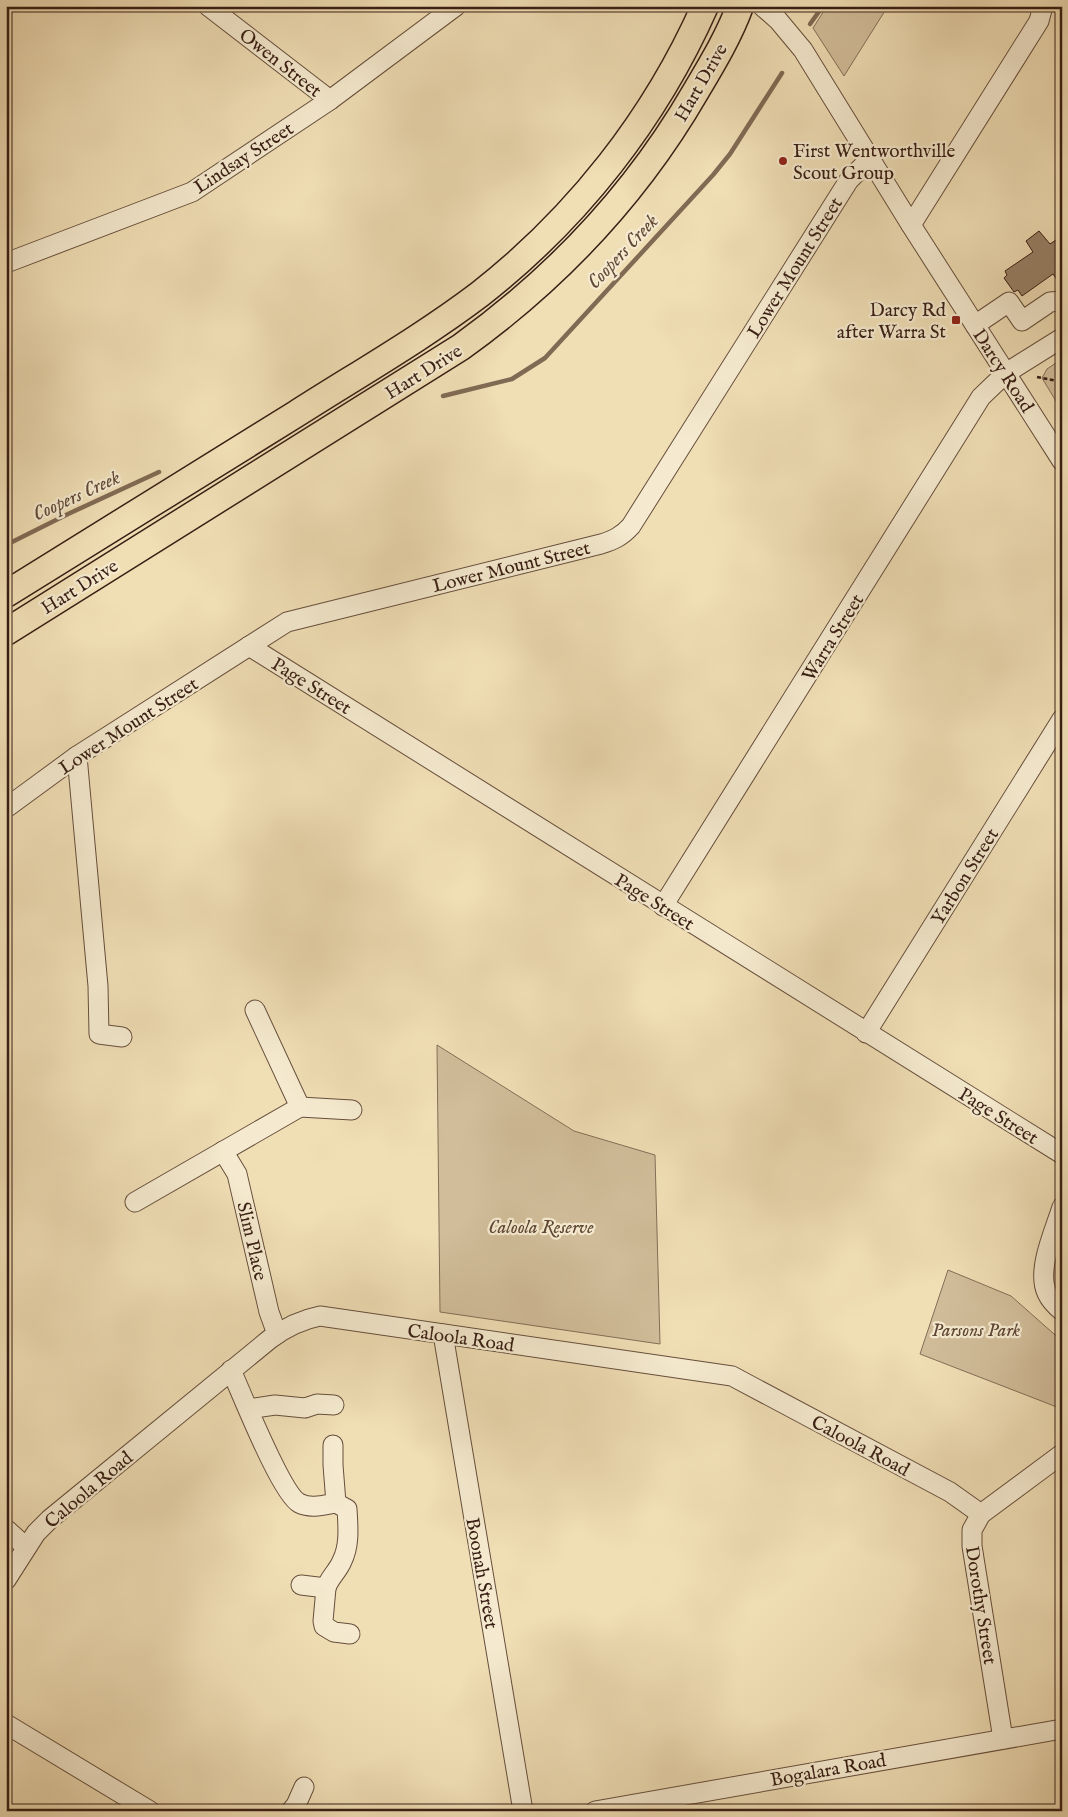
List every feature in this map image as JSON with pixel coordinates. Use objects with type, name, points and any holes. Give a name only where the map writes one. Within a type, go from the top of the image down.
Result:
[{"type":"highway","name":"Hart Drive","points":[[6,594],[418,337],[477,296],[524,258],[570,212],[611,162],[655,102],[689,43],[705,6]]},
{"type":"highway","name":"Hart Drive","points":[[6,632],[461,347],[516,305],[568,258],[611,212],[648,166],[679,121],[735,20],[740,6]]},
{"type":"street","name":"Owen Street","points":[[208,6],[330,100]]},
{"type":"street","name":"Lindsay Street","points":[[6,263],[192,192],[330,100],[456,6]]},
{"type":"street","name":"Darcy Road","points":[[762,6],[784,27],[803,50],[910,225],[1062,461]]},
{"type":"street","points":[[910,225],[1039,21],[1043,6]]},
{"type":"street","name":"Lower Mount Street","points":[[6,808],[77,756],[287,622],[601,544],[615,540],[624,534],[631,526],[849,180],[870,159]]},
{"type":"street","points":[[975,325],[1009,302],[1022,321],[1050,302],[1062,301]]},
{"type":"street","name":"Warra Street","points":[[663,906],[981,397],[1006,373],[1062,338]]},
{"type":"street","name":"Page Street","points":[[249,646],[1062,1154]]},
{"type":"street","name":"Yarbon Street","points":[[866,1033],[1062,720]]},
{"type":"street","points":[[77,756],[97,976],[100,1034],[122,1037]]},
{"type":"street","points":[[255,1010],[300,1107]]},
{"type":"street","points":[[135,1202],[300,1107],[352,1110]]},
{"type":"street","name":"Slim Place","points":[[223,1151],[238,1174],[270,1312],[277,1334]]},
{"type":"street","points":[[1062,1207],[1046,1258],[1043,1280],[1047,1293],[1062,1311]]},
{"type":"street","name":"Caloola Road","points":[[6,1580],[36,1533],[50,1519],[277,1334],[290,1325],[306,1318],[320,1316],[732,1376],[950,1492],[981,1514]]},
{"type":"street","name":"Boonah Street","points":[[443,1334],[523,1811]]},
{"type":"street","points":[[232,1370],[279,1478],[297,1502],[308,1506],[336,1503],[346,1509],[348,1537],[343,1560],[326,1588],[323,1621],[324,1626],[334,1632],[350,1634]]},
{"type":"street","points":[[249,1409],[275,1405],[305,1408],[317,1404],[334,1405]]},
{"type":"street","points":[[333,1445],[336,1503]]},
{"type":"street","points":[[981,1514],[1062,1454]]},
{"type":"street","name":"Dorothy Street","points":[[981,1514],[972,1530],[972,1546],[1004,1738]]},
{"type":"street","points":[[6,1529],[26,1547]]},
{"type":"street","points":[[301,1585],[326,1588]]},
{"type":"street","points":[[6,1724],[150,1811]]},
{"type":"street","name":"Bogalara Road","points":[[595,1811],[1062,1728]]},
{"type":"street","points":[[291,1811],[296,1805],[304,1787]]},
{"type":"path","points":[[1037,377],[1062,382]]},
{"type":"green space","points":[[827,6],[888,6],[844,76],[813,28]]},
{"type":"green space","points":[[1062,359],[1062,411],[1042,378],[1047,369]]},
{"type":"green space","name":"Caloola Reserve","points":[[437,1045],[574,1131],[655,1155],[660,1344],[440,1312]]},
{"type":"green space","name":"Parsons Park","points":[[948,1270],[1011,1296],[1062,1341],[1062,1409],[920,1354]]},
{"type":"building","points":[[1039,231],[1050,244],[1056,240],[1062,249],[1062,287],[1053,274],[1022,296],[1018,290],[1014,292],[1004,278],[1007,275],[1005,271],[1033,252],[1026,241]]},
{"type":"waterway","name":"Coopers Creek","points":[[810,24],[823,6]]},
{"type":"waterway","name":"Coopers Creek","points":[[443,396],[512,379],[545,358],[713,175],[730,154],[782,73]]},
{"type":"waterway","name":"Coopers Creek","points":[[6,545],[159,472]]},
{"type":"place","name":"First Wentworthville Scout Group","points":[[783,161]]},
{"type":"place","name":"Darcy Rd after Warra St","points":[[956,320]]}]
